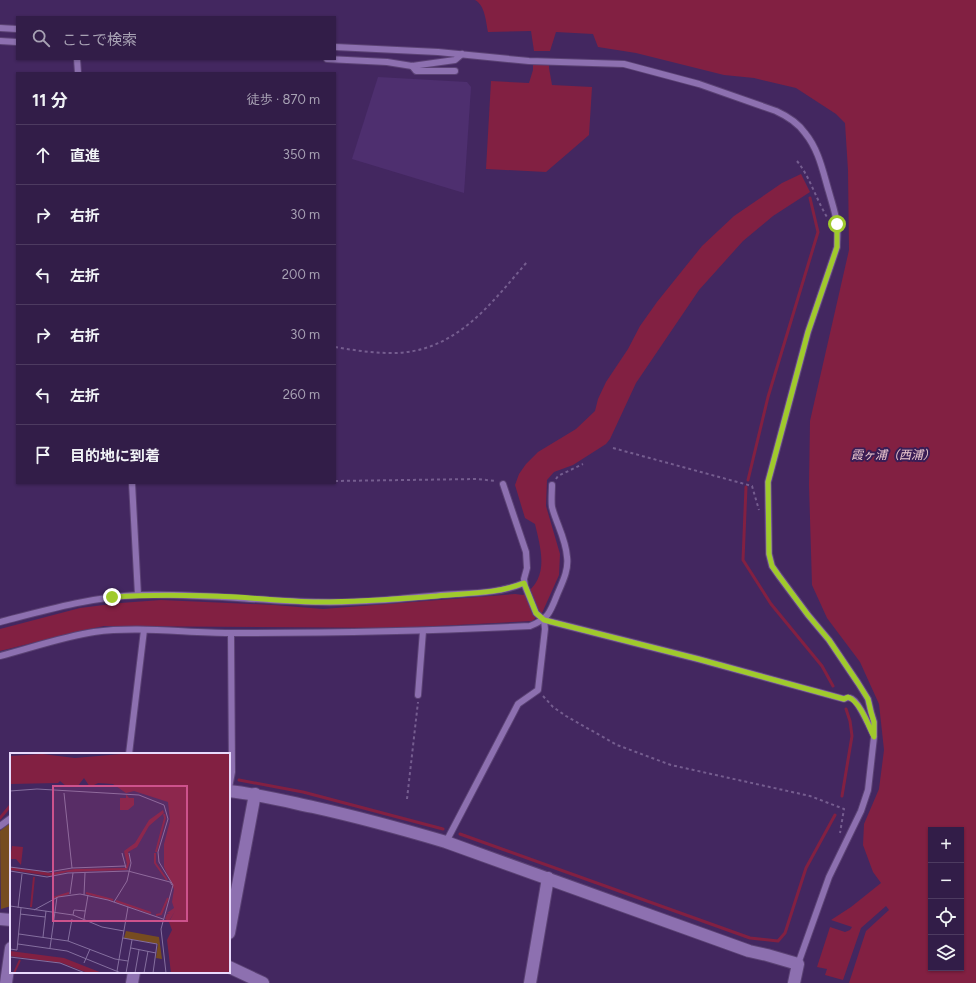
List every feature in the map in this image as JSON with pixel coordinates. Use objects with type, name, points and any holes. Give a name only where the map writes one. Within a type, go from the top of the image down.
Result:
[{"type":"street","points":[[230,791],[255,794],[392,826],[446,842],[749,951],[798,964],[794,983]]},
{"type":"street","points":[[230,922],[231,910],[255,794]]},
{"type":"street","points":[[530,983],[548,878]]},
{"type":"street","points":[[0,919],[10,920]]},
{"type":"street","points":[[6,983],[10,955]]},
{"type":"street","points":[[230,967],[263,983]]},
{"type":"street","points":[[132,983],[134,973]]},
{"type":"lane","points":[[0,28],[16,29]]},
{"type":"lane","points":[[0,41],[16,42]]},
{"type":"lane","points":[[336,47],[462,54],[551,62],[624,64],[699,84],[776,110],[786,115],[805,133],[814,146],[835,213],[838,235],[837,247],[808,332],[770,472],[768,482],[769,554],[772,566],[808,615],[829,640],[868,699],[874,722],[874,737],[868,790],[862,811],[840,852],[821,897],[798,964]]},
{"type":"lane","points":[[336,59],[387,62],[412,66],[455,60],[462,54]]},
{"type":"lane","points":[[77,60],[78,72]]},
{"type":"lane","points":[[412,66],[416,71],[455,71]]},
{"type":"lane","points":[[132,484],[138,595]]},
{"type":"lane","points":[[503,484],[526,552],[527,568],[524,583],[536,613],[544,620],[698,659],[844,699],[848,697],[852,698],[863,714],[874,737]]},
{"type":"lane","points":[[0,656],[78,635],[110,630],[231,633],[423,631],[530,626],[544,620],[551,609],[566,572],[568,557],[552,507],[552,485]]},
{"type":"lane","points":[[0,622],[92,600],[138,595],[235,597],[318,602],[381,601],[490,591],[524,583]]},
{"type":"lane","points":[[446,842],[518,704],[538,690],[545,629],[544,620]]},
{"type":"lane","points":[[129,753],[144,630]]},
{"type":"lane","points":[[418,695],[423,631]]},
{"type":"lane","points":[[230,783],[232,772],[231,633]]},
{"type":"lane","points":[[0,826],[10,819]]},
{"type":"path","points":[[797,161],[803,169],[818,202],[828,219]]},
{"type":"path","points":[[336,347],[370,353],[391,354],[434,346],[473,322],[486,310],[527,262]]},
{"type":"path","points":[[613,448],[752,486],[761,515],[768,530]]},
{"type":"path","points":[[552,485],[558,476],[583,464]]},
{"type":"path","points":[[336,481],[477,480],[496,481],[503,484]]},
{"type":"path","points":[[538,690],[553,707],[617,745],[670,765],[810,796],[844,809],[840,837],[840,852]]},
{"type":"path","points":[[407,799],[418,695]]},
{"type":"shaded area","points":[[378,77],[467,82],[471,87],[464,193],[352,159]]},
{"type":"shaded area","points":[[10,822],[10,906],[1,909],[0,831]]},
{"type":"water","name":"霞ヶ浦（西浦）","points":[[475,0],[976,0],[976,983],[849,983],[866,931],[889,910],[886,906],[861,928],[843,980],[825,975],[827,969],[817,967],[830,927],[845,932],[850,930],[852,927],[831,920],[851,907],[881,883],[873,872],[863,845],[864,824],[879,789],[884,750],[879,704],[860,662],[827,618],[812,585],[809,485],[810,421],[849,250],[848,170],[845,123],[836,114],[796,88],[754,78],[724,75],[636,53],[598,47],[593,34],[556,32],[550,51],[534,51],[531,31],[488,32],[481,6]]},
{"type":"water","points":[[533,58],[549,58],[552,85],[592,87],[589,135],[546,172],[486,169],[491,81],[529,83],[533,70]]},
{"type":"water","points":[[801,174],[810,192],[773,216],[743,241],[699,290],[636,383],[610,439],[606,444],[573,465],[554,472],[547,480],[546,506],[560,554],[559,575],[542,613],[532,621],[397,628],[104,626],[0,651],[0,629],[80,608],[120,603],[161,600],[274,605],[323,609],[515,594],[523,595],[532,588],[537,580],[540,572],[541,553],[535,524],[525,518],[515,485],[519,474],[526,464],[538,452],[576,429],[595,411],[598,399],[606,382],[628,349],[640,326],[657,302],[702,246],[734,216],[782,183]]},
{"type":"waterway","points":[[748,480],[768,397],[818,232],[810,198]]},
{"type":"waterway","points":[[746,487],[743,560],[771,604],[822,666],[833,686]]},
{"type":"waterway","points":[[842,796],[852,736],[850,721],[846,709]]},
{"type":"waterway","points":[[239,780],[303,792],[443,829]]},
{"type":"waterway","points":[[0,818],[10,806]]},
{"type":"waterway","points":[[460,834],[750,938],[778,941],[785,933],[806,868],[835,815]]},
{"type":"route","points":[[112,597],[160,595],[235,597],[318,602],[381,601],[490,591],[524,583],[536,613],[544,620],[698,659],[844,699],[848,697],[852,698],[863,714],[874,737],[874,722],[868,699],[849,668],[829,640],[808,615],[772,566],[769,554],[767,509],[770,472],[808,332],[837,247],[837,224]]}]
